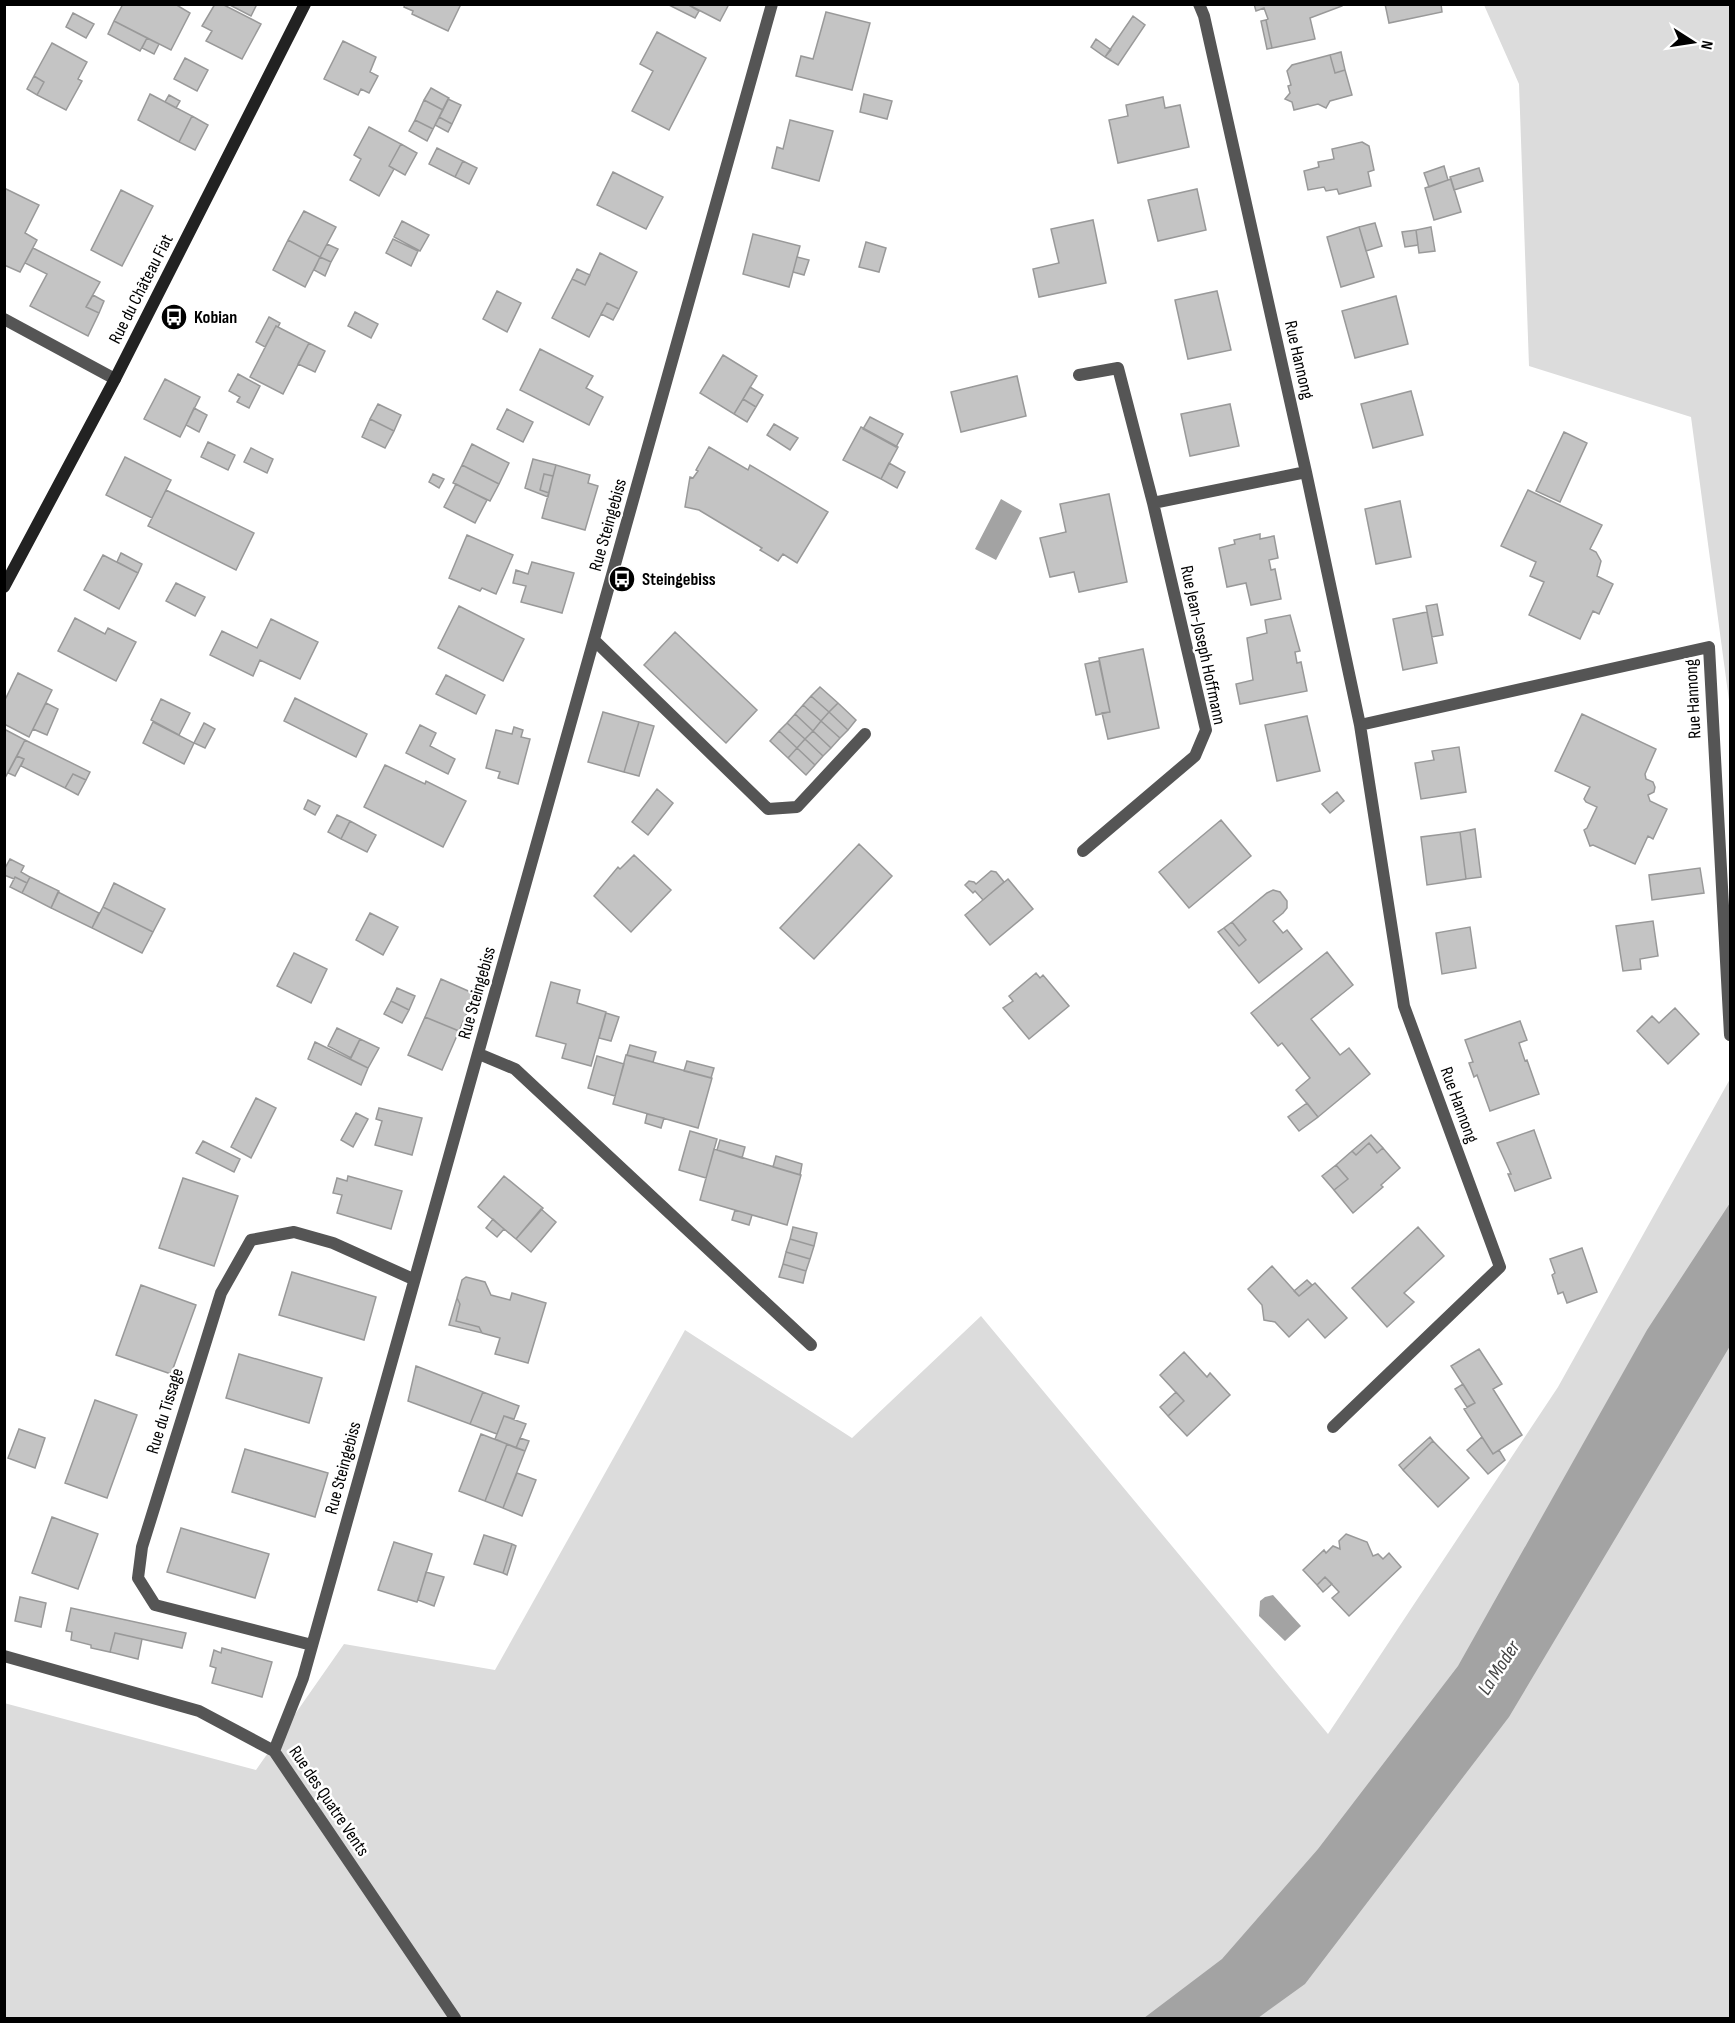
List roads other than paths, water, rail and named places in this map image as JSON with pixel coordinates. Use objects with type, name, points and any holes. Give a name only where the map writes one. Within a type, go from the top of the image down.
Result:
[{"type":"street","name":"Rue du Château Fiat","points":[[4,587],[115,379],[305,4]]},
{"type":"street","name":"Rue Steingebiss","points":[[274,1751],[303,1678],[772,4]]},
{"type":"street","name":"Rue Hannong","points":[[1199,4],[1306,472],[1360,725],[1404,1006],[1500,1267],[1333,1427]]},
{"type":"street","points":[[4,319],[115,379]]},
{"type":"street","name":"Rue Jean-Joseph Hoffmann","points":[[1078,375],[1118,368],[1153,503],[1206,730],[1195,756],[1083,850]]},
{"type":"street","points":[[1153,503],[1306,472]]},
{"type":"street","points":[[594,640],[768,809],[797,807],[865,734]]},
{"type":"street","name":"Rue Hannong","points":[[1360,725],[1709,647],[1731,1035]]},
{"type":"street","name":"Rue Steingebiss","points":[[479,1054],[515,1070],[811,1345]]},
{"type":"street","name":"Rue du Tissage","points":[[312,1646],[155,1605],[138,1578],[142,1547],[221,1293],[251,1240],[294,1232],[333,1243],[413,1279]]},
{"type":"street","name":"Rue des Quatre Vents","points":[[4,1656],[199,1711],[274,1751],[455,2019]]},
{"type":"water","points":[[1001,499],[1022,511],[996,560],[975,549]]},
{"type":"water","name":"La Moder","points":[[1730,1203],[1730,1346],[1509,1717],[1305,1984],[1258,2018],[1144,2018],[1222,1959],[1318,1849],[1458,1666],[1647,1330]]},
{"type":"water","points":[[1273,1595],[1301,1626],[1285,1641],[1259,1616],[1260,1601]]},
{"type":"place","name":"Kobian","points":[[174,317]]},
{"type":"place","name":"Steingebiss","points":[[622,579]]}]
